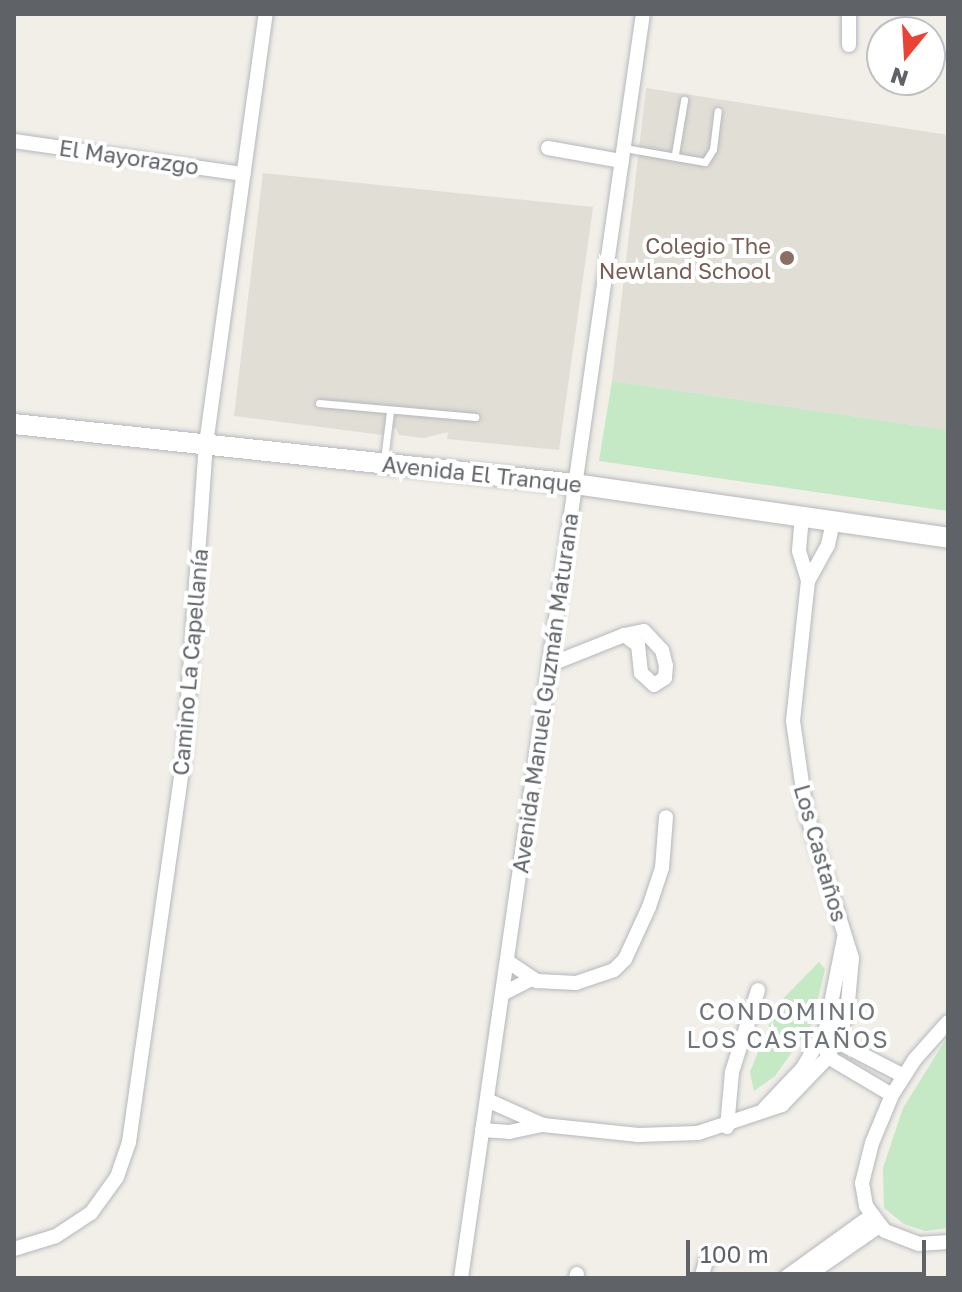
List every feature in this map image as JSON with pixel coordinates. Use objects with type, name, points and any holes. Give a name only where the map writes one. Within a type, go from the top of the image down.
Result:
[{"type":"main road","name":"Avenida El Tranque","points":[[14,424],[575,484],[948,538]]},
{"type":"street","name":"Camino La Capellanía","points":[[14,1249],[43,1242],[81,1222],[110,1191],[126,1153],[184,757],[206,444],[266,14]]},
{"type":"street","name":"Avenida Manuel Guzmán Maturana","points":[[461,1278],[643,14]]},
{"type":"street","points":[[849,14],[849,45]]},
{"type":"street","name":"El Mayorazgo","points":[[14,141],[244,174]]},
{"type":"street","points":[[548,148],[623,154]]},
{"type":"street","name":"Los Castaños","points":[[802,516],[799,551],[808,581]]},
{"type":"street","name":"Los Castaños","points":[[482,1130],[509,1132],[543,1125],[638,1135],[727,1127],[793,1097],[828,1057],[838,1038],[852,986],[844,934],[806,811],[795,744],[794,690],[808,581],[828,545],[833,521]]},
{"type":"street","points":[[553,635],[582,649]]},
{"type":"street","points":[[549,665],[582,649],[624,635]]},
{"type":"street","points":[[502,994],[530,980],[576,983],[596,979],[625,959],[662,868],[666,817]]},
{"type":"street","name":"Los Castaños","points":[[761,1113],[822,1038],[835,1001],[844,934]]},
{"type":"street","points":[[507,961],[530,980]]},
{"type":"street","points":[[727,1127],[732,1072],[758,990]]},
{"type":"street","points":[[948,1022],[892,1095],[863,1171],[875,1221],[909,1241],[948,1242]]},
{"type":"street","points":[[892,1095],[828,1057],[822,1038],[838,1038],[904,1076]]},
{"type":"street","name":"Los Castaños","points":[[487,1100],[543,1125]]},
{"type":"street","points":[[785,1278],[875,1221]]},
{"type":"street","points":[[804,1278],[875,1221]]},
{"type":"street","points":[[701,1278],[707,1258]]},
{"type":"lane","points":[[675,154],[684,100]]},
{"type":"lane","points":[[623,154],[675,154],[705,162],[710,157],[718,111]]},
{"type":"lane","points":[[319,403],[475,417]]},
{"type":"lane","points":[[384,463],[390,411]]},
{"type":"shaded area","name":"Colegio The Newland School","points":[[646,88],[948,135],[948,430],[612,381]]},
{"type":"shaded area","name":"Colegio The Newland School","points":[[263,173],[593,207],[559,450],[447,439],[448,432],[424,438],[399,435],[396,428],[386,427],[383,435],[234,416]]},
{"type":"green space","points":[[612,381],[948,430],[948,511],[599,461]]},
{"type":"green space","points":[[819,962],[825,969],[812,1024],[775,1076],[754,1091],[750,1072],[777,1005]]},
{"type":"green space","points":[[948,1036],[948,1228],[925,1231],[904,1224],[884,1208],[883,1168],[903,1108]]},
{"type":"place","name":"Colegio The Newland School","points":[[787,258]]},
{"type":"district","name":"CONDOMINIO LOS CASTAÑOS","points":[[788,1025]]}]
